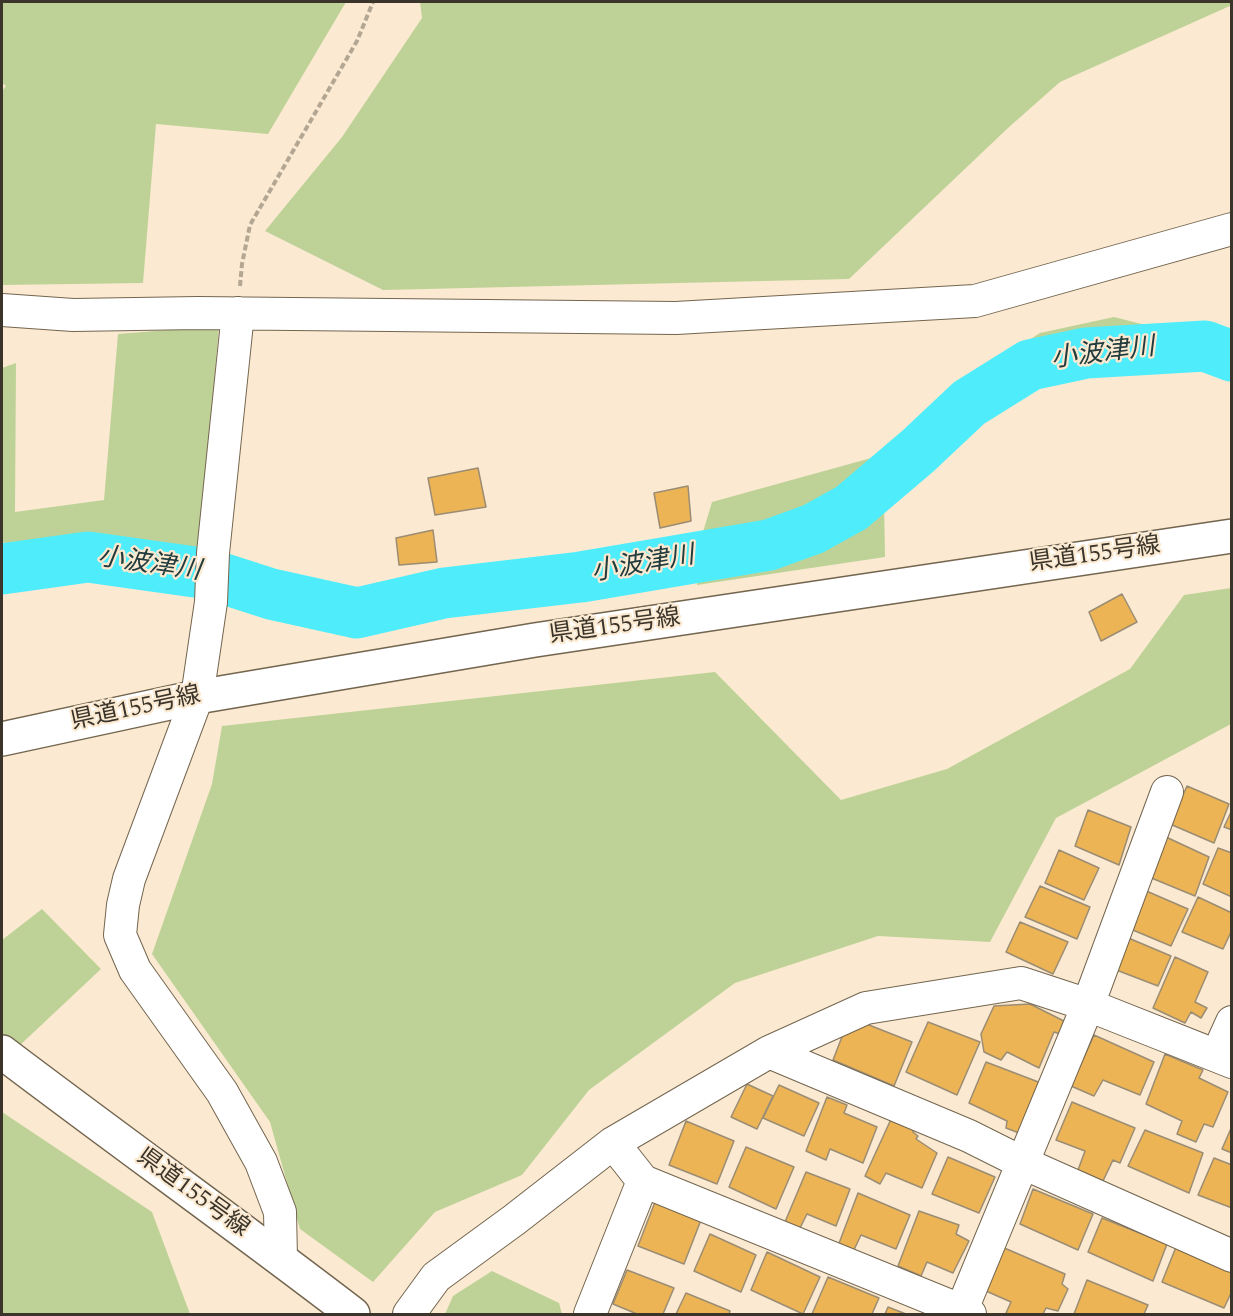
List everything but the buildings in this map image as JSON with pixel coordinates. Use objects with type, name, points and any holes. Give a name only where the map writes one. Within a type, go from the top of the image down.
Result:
[{"type":"main road","name":"県道155号線","points":[[2,739],[197,697],[535,640],[1232,536]]},
{"type":"main road","name":"県道155号線","points":[[2,1052],[281,1258],[353,1314]]},
{"type":"street","points":[[2,310],[73,315],[238,313],[676,318],[975,301],[1232,229]]},
{"type":"street","points":[[238,313],[213,553],[211,602],[197,697],[129,879],[120,934],[135,970],[222,1092],[261,1162],[280,1212],[281,1258]]},
{"type":"street","points":[[613,1143],[643,1180],[964,1313],[1088,1005],[1167,792]]},
{"type":"street","points":[[409,1314],[436,1277],[613,1143],[769,1052],[866,1008],[1021,983],[1088,1005],[1224,1059],[1232,1022]]},
{"type":"street","points":[[769,1052],[969,1136],[1023,1163],[1232,1257]]},
{"type":"street","points":[[590,1314],[643,1180]]},
{"type":"path","points":[[238,313],[242,264],[250,225],[357,41],[373,2]]},
{"type":"green space","points":[[2,2],[346,2],[268,134],[156,124],[143,283],[2,285],[2,91],[6,86],[2,83]]},
{"type":"green space","points":[[420,2],[1231,2],[1232,5],[1060,82],[1008,128],[849,279],[383,290],[265,231],[342,137],[422,18]]},
{"type":"green space","points":[[1114,317],[1189,336],[1181,372],[1083,369],[1024,383],[884,502],[885,557],[697,585],[700,542],[712,502],[882,455],[966,380],[1040,333]]},
{"type":"green space","points":[[219,326],[199,556],[93,544],[18,555],[2,541],[2,368],[16,363],[15,512],[104,500],[118,334]]},
{"type":"green space","points":[[1231,588],[1231,724],[1056,818],[990,942],[878,936],[735,983],[589,1090],[522,1175],[435,1212],[373,1282],[300,1229],[270,1122],[152,954],[212,784],[222,726],[715,672],[841,800],[947,769],[1130,669],[1184,595]]},
{"type":"green space","points":[[42,909],[101,969],[18,1047],[2,1034],[2,940]]},
{"type":"green space","points":[[2,1112],[152,1212],[190,1314],[2,1314]]},
{"type":"green space","points":[[492,1271],[559,1303],[562,1314],[445,1314],[453,1296]]},
{"type":"waterway","name":"小波津川","points":[[2,569],[88,557],[209,574],[271,594],[357,613],[444,593],[581,577],[769,545],[813,529],[851,508],[918,451],[969,403],[1030,365],[1086,353],[1205,346],[1232,356]]}]
